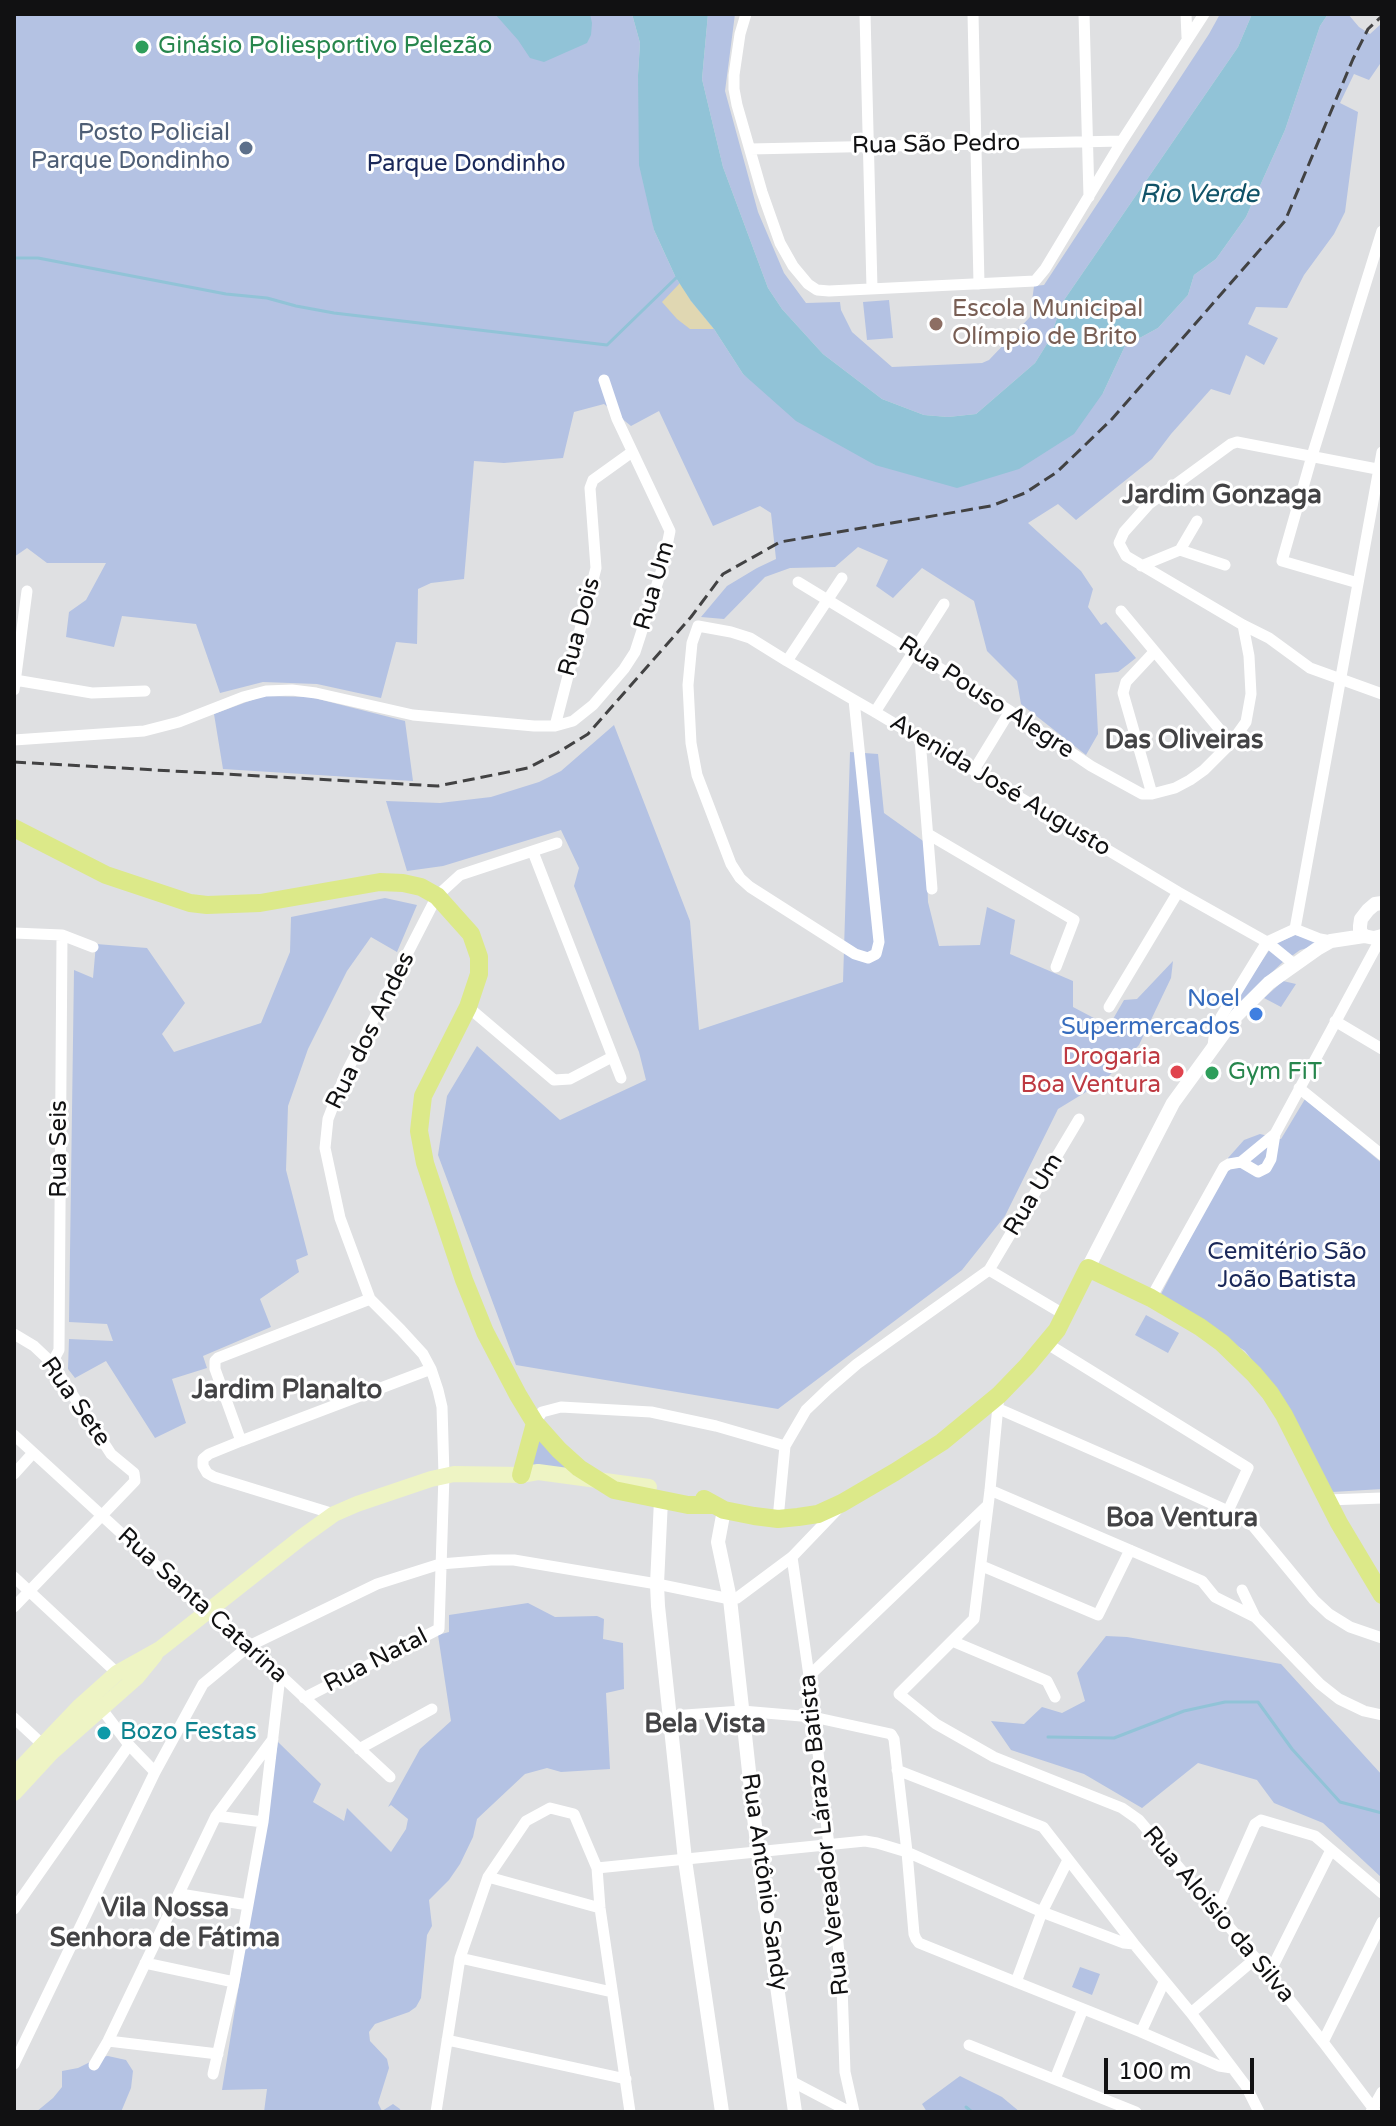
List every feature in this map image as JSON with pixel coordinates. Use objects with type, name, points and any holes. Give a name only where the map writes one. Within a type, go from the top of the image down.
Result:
[{"type":"main road","points":[[14,828],[106,875],[190,903],[224,906],[260,903],[380,882],[421,887],[437,896],[471,934],[479,957],[479,974],[468,1007],[423,1096],[419,1117],[425,1163],[459,1266],[485,1332],[518,1395],[541,1430],[568,1459],[614,1490]]},
{"type":"main road","points":[[14,1775],[117,1673],[160,1649],[334,1514],[444,1475],[521,1475],[538,1472],[704,1499],[719,1508],[778,1519],[818,1514],[842,1503],[942,1442],[999,1402],[1065,1315],[1088,1268],[1151,1298],[1200,1327],[1254,1374],[1284,1415],[1327,1500],[1382,1595]]},
{"type":"main road","points":[[521,1475],[541,1430]]},
{"type":"main road","points":[[541,1430],[611,1478],[661,1492]]},
{"type":"main road","points":[[521,1475],[538,1481],[661,1492]]},
{"type":"main road","points":[[14,1793],[51,1753],[137,1677],[160,1649]]},
{"type":"street","points":[[746,14],[740,34],[734,89],[750,149],[780,243],[808,284],[817,290],[829,291],[1035,281],[1204,14]]},
{"type":"street","points":[[865,14],[872,288]]},
{"type":"street","points":[[973,14],[979,284]]},
{"type":"street","points":[[1084,14],[1089,198]]},
{"type":"street","points":[[1186,14],[1187,39]]},
{"type":"street","name":"Rua São Pedro","points":[[750,149],[1122,141]]},
{"type":"street","points":[[1358,583],[1282,561],[1382,231]]},
{"type":"street","name":"Rua Um","points":[[555,726],[573,721],[593,705],[635,652],[662,569],[670,531],[617,419],[604,380]]},
{"type":"street","points":[[1380,470],[1243,442],[1231,444],[1149,504],[1124,532],[1119,543],[1126,556],[1141,566],[1269,638],[1310,668],[1382,694]]},
{"type":"street","name":"Rua Dois","points":[[555,726],[596,568],[590,488],[593,480],[632,452]]},
{"type":"street","points":[[1295,929],[1382,452]]},
{"type":"street","points":[[1141,566],[1180,550],[1197,521]]},
{"type":"street","points":[[1180,550],[1225,565]]},
{"type":"street","points":[[787,661],[842,578]]},
{"type":"street","name":"Rua Pouso Alegre","points":[[798,582],[1010,711],[1091,766],[1134,791],[1152,794]]},
{"type":"street","points":[[27,591],[15,685],[92,693],[145,691]]},
{"type":"street","points":[[875,712],[944,604]]},
{"type":"street","points":[[1121,611],[1231,743]]},
{"type":"street","points":[[1154,652],[1126,682],[1123,693],[1152,794],[1175,788],[1204,770],[1231,743],[1246,722],[1250,707],[1249,656],[1243,625]]},
{"type":"street","name":"Avenida José Augusto","points":[[854,700],[879,942],[876,954],[868,958],[855,954],[750,887],[731,864],[697,775],[691,743],[688,685],[692,643],[698,626],[750,638],[1267,942],[1294,964]]},
{"type":"street","points":[[14,740],[144,731],[179,722],[243,697],[266,691],[292,690],[413,715],[555,726]]},
{"type":"street","points":[[974,770],[1010,711]]},
{"type":"street","points":[[920,739],[932,889]]},
{"type":"street","points":[[928,834],[1074,920],[1056,967]]},
{"type":"street","points":[[437,896],[460,875],[557,843]]},
{"type":"street","points":[[533,852],[621,1078]]},
{"type":"street","points":[[1109,1007],[1178,892]]},
{"type":"street","name":"Rua dos Andes","points":[[437,896],[345,1075],[328,1119],[325,1148],[340,1218],[370,1299],[414,1343],[431,1369],[442,1407],[444,1475]]},
{"type":"street","points":[[1225,1022],[1269,983],[1361,919],[1375,904],[1382,902]]},
{"type":"street","points":[[1361,919],[1360,931],[1364,936]]},
{"type":"street","points":[[1088,1268],[1173,1103],[1213,1046],[1267,942],[1295,929],[1331,941],[1382,936]]},
{"type":"street","points":[[14,933],[62,935],[93,947]]},
{"type":"street","name":"Rua Seis","points":[[52,1363],[59,1350],[62,935]]},
{"type":"street","points":[[1241,1162],[1258,1172],[1266,1168],[1271,1159],[1275,1134],[1382,936]]},
{"type":"street","points":[[468,1007],[554,1080],[570,1079],[612,1057]]},
{"type":"street","points":[[1335,1021],[1382,1049]]},
{"type":"street","points":[[1299,1088],[1379,1148]]},
{"type":"street","name":"Rua Um","points":[[989,1270],[1079,1119]]},
{"type":"street","points":[[1151,1298],[1224,1167],[1241,1162],[1275,1134]]},
{"type":"street","points":[[778,1519],[785,1446],[806,1410],[857,1364],[989,1270],[1065,1315]]},
{"type":"street","points":[[241,1441],[215,1369],[215,1361],[370,1299]]},
{"type":"street","name":"Rua Sete","points":[[14,1334],[34,1346],[52,1363],[111,1454],[134,1473],[135,1481],[101,1514]]},
{"type":"street","points":[[1046,1343],[1248,1468],[1228,1511]]},
{"type":"street","points":[[334,1514],[207,1473],[203,1459],[241,1441],[431,1369]]},
{"type":"street","points":[[1055,1697],[1047,1681],[952,1641],[974,1619],[999,1402],[1228,1511],[1253,1526],[1329,1614],[1350,1627],[1382,1638]]},
{"type":"street","points":[[541,1430],[542,1412],[561,1407],[651,1412],[716,1426],[785,1446]]},
{"type":"street","name":"Rua Santa Catarina","points":[[14,1435],[390,1777]]},
{"type":"street","points":[[14,1474],[33,1453]]},
{"type":"street","name":"Rua Natal","points":[[304,1698],[439,1629],[444,1475]]},
{"type":"street","points":[[990,1490],[1202,1581],[1215,1597],[1255,1617]]},
{"type":"street","points":[[661,1492],[657,1584],[685,1860],[722,2112]]},
{"type":"street","points":[[1327,1500],[1382,1498]]},
{"type":"street","points":[[14,2064],[155,1772],[203,1684],[249,1646],[377,1584],[440,1564],[514,1560],[737,1598],[792,1557],[842,1503]]},
{"type":"street","points":[[809,1676],[988,1505]]},
{"type":"street","name":"Rua Antônio Sandy","points":[[719,1508],[718,1542],[730,1599],[758,1853],[795,2112]]},
{"type":"street","points":[[14,1607],[101,1514]]},
{"type":"street","points":[[982,1566],[1098,1615],[1130,1550]]},
{"type":"street","name":"Rua Vereador Lárazo Batista","points":[[792,1557],[829,1846],[842,1986],[845,2072],[852,2112]]},
{"type":"street","points":[[14,1577],[117,1673]]},
{"type":"street","points":[[1242,1590],[1255,1617],[1320,1684],[1339,1699],[1364,1711],[1382,1715]]},
{"type":"street","name":"Rua Aloisio da Silva","points":[[952,1641],[899,1694],[936,1724],[994,1757],[1122,1808],[1139,1820],[1269,1974],[1373,2111]]},
{"type":"street","points":[[213,2074],[234,1982],[263,1822],[280,1676]]},
{"type":"street","points":[[101,1708],[129,1745],[155,1772]]},
{"type":"street","points":[[359,1749],[432,1709]]},
{"type":"street","points":[[671,1716],[742,1711],[813,1717],[891,1734],[916,1939],[919,1943],[1219,2066],[1232,2068]]},
{"type":"street","points":[[14,1718],[42,1744]]},
{"type":"street","points":[[94,2065],[216,1816],[273,1738]]},
{"type":"street","points":[[14,1909],[129,1745]]},
{"type":"street","points":[[897,1770],[1035,1823],[1049,1833],[1246,2086],[1256,2110]]},
{"type":"street","points":[[436,2112],[460,1958],[488,1877],[526,1821],[550,1808],[574,1814],[597,1868],[630,2112]]},
{"type":"street","points":[[216,1816],[263,1822]]},
{"type":"street","points":[[1216,1912],[1255,1824],[1261,1820],[1315,1836],[1382,1893]]},
{"type":"street","points":[[597,1868],[865,1841],[907,1852],[1042,1912],[1134,1944]]},
{"type":"street","points":[[1269,1974],[1331,1850]]},
{"type":"street","points":[[1016,1982],[1042,1912],[1068,1860]]},
{"type":"street","points":[[488,1877],[600,1908]]},
{"type":"street","points":[[180,1894],[248,1905]]},
{"type":"street","points":[[1323,2042],[1382,1922]]},
{"type":"street","points":[[460,1958],[612,1992]]},
{"type":"street","points":[[1191,2013],[1256,1958]]},
{"type":"street","points":[[145,1963],[234,1982]]},
{"type":"street","points":[[1141,2032],[1164,1982]]},
{"type":"street","points":[[1055,2079],[1083,2009]]},
{"type":"street","points":[[447,2040],[626,2079]]},
{"type":"street","points":[[108,2041],[218,2054]]},
{"type":"street","points":[[969,2045],[1136,2112]]},
{"type":"street","points":[[791,2081],[852,2112]]},
{"type":"street","points":[[1373,2111],[1382,2092]]},
{"type":"green space","name":"Parque Dondinho","points":[[14,14],[632,14],[640,43],[638,75],[654,230],[676,278],[743,374],[875,465],[1103,393],[1125,346],[1158,328],[1188,295],[1194,275],[1216,259],[1246,217],[1285,130],[1320,26],[1328,14],[1348,14],[1370,34],[1382,23],[1382,61],[1369,80],[1354,74],[1340,103],[1358,112],[1345,212],[1334,234],[1304,275],[1287,308],[1256,307],[1248,324],[1278,338],[1264,365],[1246,355],[1230,395],[1211,389],[1152,459],[1076,520],[1058,504],[1028,523],[1081,571],[1093,589],[1088,607],[1101,625],[1106,622],[1136,658],[1118,672],[1095,674],[1098,734],[1086,755],[1021,704],[1017,681],[987,651],[974,601],[922,568],[893,598],[876,586],[888,560],[858,547],[835,567],[790,568],[765,577],[724,619],[701,617],[727,586],[776,559],[771,513],[760,506],[713,526],[659,411],[631,426],[604,404],[574,412],[563,458],[504,463],[474,461],[464,579],[431,583],[418,589],[417,644],[396,642],[381,698],[317,684],[263,682],[220,693],[196,624],[122,616],[114,647],[66,637],[69,612],[86,600],[106,563],[47,563],[27,548],[14,557]]},
{"type":"green space","points":[[708,14],[735,14],[725,91],[758,212],[784,273],[806,303],[840,302],[852,332],[892,367],[982,363],[989,360],[1030,317],[1034,286],[1044,285],[1220,14],[1252,14],[1238,47],[1062,303],[1050,339],[1035,363],[976,414],[948,417],[924,415],[882,399],[823,354],[782,309],[768,288],[723,167],[702,79]]},
{"type":"green space","points":[[889,300],[893,338],[867,340],[863,302]]},
{"type":"green space","points":[[263,696],[310,697],[405,721],[413,781],[223,769],[214,714]]},
{"type":"green space","points":[[614,725],[690,921],[699,1030],[843,982],[850,752],[878,754],[884,813],[926,843],[928,902],[939,946],[980,945],[987,907],[1015,920],[1010,954],[1073,981],[1073,1007],[1109,1026],[1124,1000],[1137,999],[1173,961],[1171,978],[1139,1045],[1104,1081],[1058,1109],[1005,1216],[962,1270],[778,1409],[516,1365],[438,1155],[447,1096],[477,1046],[560,1120],[646,1080],[639,1052],[574,886],[579,868],[561,830],[443,866],[407,871],[386,801],[440,803],[491,797],[539,782],[561,771]]},
{"type":"green space","points":[[385,898],[417,905],[397,952],[371,937],[347,971],[308,1049],[288,1106],[286,1170],[308,1255],[296,1260],[299,1272],[260,1299],[271,1327],[203,1356],[207,1368],[172,1379],[186,1423],[155,1438],[106,1361],[75,1378],[68,1369],[69,1339],[113,1341],[107,1324],[69,1322],[74,970],[93,978],[96,944],[147,948],[185,1003],[162,1034],[174,1052],[261,1023],[290,952],[291,917]]},
{"type":"green space","points":[[1295,935],[1315,940],[1314,946],[1300,950],[1289,958],[1273,945]]},
{"type":"green space","points":[[1270,949],[1285,960],[1229,1013],[1242,990]]},
{"type":"green space","points":[[1283,981],[1296,984],[1281,1007],[1264,998]]},
{"type":"green space","name":"Cemitério São João Batista","points":[[1305,1099],[1382,1163],[1382,1489],[1332,1492],[1275,1390],[1245,1351],[1160,1296],[1230,1165],[1228,1158],[1244,1140],[1260,1134],[1281,1139]]},
{"type":"green space","points":[[1146,1315],[1179,1333],[1168,1353],[1135,1335]]},
{"type":"green space","points":[[534,1432],[568,1465],[566,1469],[526,1464]]},
{"type":"green space","points":[[528,1603],[555,1617],[597,1616],[604,1619],[603,1639],[623,1643],[624,1689],[606,1693],[610,1769],[561,1772],[547,1768],[525,1774],[477,1819],[473,1837],[460,1864],[429,1900],[432,1926],[427,1935],[421,1998],[409,2012],[375,2024],[369,2032],[370,2041],[387,2059],[389,2068],[378,2103],[382,2111],[393,2104],[401,2112],[264,2112],[267,2089],[222,2090],[278,1742],[321,1784],[313,1802],[344,1821],[347,1808],[391,1852],[406,1829],[408,1819],[391,1805],[388,1807],[420,1749],[451,1721],[438,1635],[449,1632],[449,1615]]},
{"type":"green space","points":[[1106,1636],[1281,1664],[1382,1775],[1382,1878],[1323,1823],[1274,1803],[1257,1780],[1198,1763],[1142,1808],[1084,1774],[1011,1750],[991,1721],[1024,1724],[1042,1707],[1062,1713],[1085,1701],[1077,1673]]},
{"type":"green space","points":[[1080,1967],[1100,1974],[1092,1995],[1072,1987]]},
{"type":"green space","points":[[108,2056],[126,2060],[133,2071],[131,2088],[121,2112],[36,2112],[62,2087],[62,2071]]},
{"type":"green space","points":[[960,2076],[1002,2097],[1020,2112],[927,2112],[922,2104]]},
{"type":"sand","points":[[680,283],[714,329],[690,329],[662,302]]},
{"type":"water","points":[[495,14],[590,14],[591,35],[587,43],[544,62],[530,58]]},
{"type":"water","name":"Rio Verde","points":[[632,14],[708,14],[702,79],[723,167],[768,288],[782,309],[823,354],[882,399],[924,415],[948,417],[976,414],[1035,363],[1050,339],[1062,303],[1238,47],[1252,14],[1328,14],[1320,26],[1285,130],[1246,217],[1216,259],[1194,275],[1188,295],[1158,328],[1125,346],[1103,393],[1074,434],[1019,469],[957,488],[875,465],[796,421],[743,374],[714,329],[691,301],[676,278],[654,230],[639,165],[640,43]]},
{"type":"waterway","points":[[14,258],[38,258],[226,294],[267,298],[334,313],[607,345],[680,277]]},
{"type":"waterway","points":[[1048,1737],[1114,1738],[1184,1711],[1225,1702],[1258,1702],[1292,1749],[1340,1802],[1382,1813]]},
{"type":"waterway","points":[[966,2107],[972,2112]]},
{"type":"railway","points":[[14,762],[438,786],[528,768],[557,753],[588,734],[691,617],[723,574],[780,542],[991,506],[1025,493],[1057,472],[1112,419],[1285,221],[1353,59],[1368,29],[1382,16]]},
{"type":"place","name":"Ginásio Poliesportivo Pelezão","points":[[142,47]]},
{"type":"place","name":"Posto Policial Parque Dondinho","points":[[246,148]]},
{"type":"place","name":"Escola Municipal Olímpio de Brito","points":[[936,324]]},
{"type":"place","name":"Noel Supermercados","points":[[1256,1014]]},
{"type":"place","name":"Drogaria Boa Ventura","points":[[1177,1072]]},
{"type":"place","name":"Gym FiT","points":[[1212,1073]]},
{"type":"place","name":"Bozo Festas","points":[[104,1733]]},
{"type":"district","name":"Jardim Gonzaga","points":[[1222,496]]},
{"type":"district","name":"Das Oliveiras","points":[[1184,741]]},
{"type":"district","name":"Jardim Planalto","points":[[287,1391]]},
{"type":"district","name":"Boa Ventura","points":[[1182,1519]]},
{"type":"district","name":"Bela Vista","points":[[705,1725]]},
{"type":"district","name":"Vila Nossa Senhora de Fátima","points":[[165,1924]]}]
